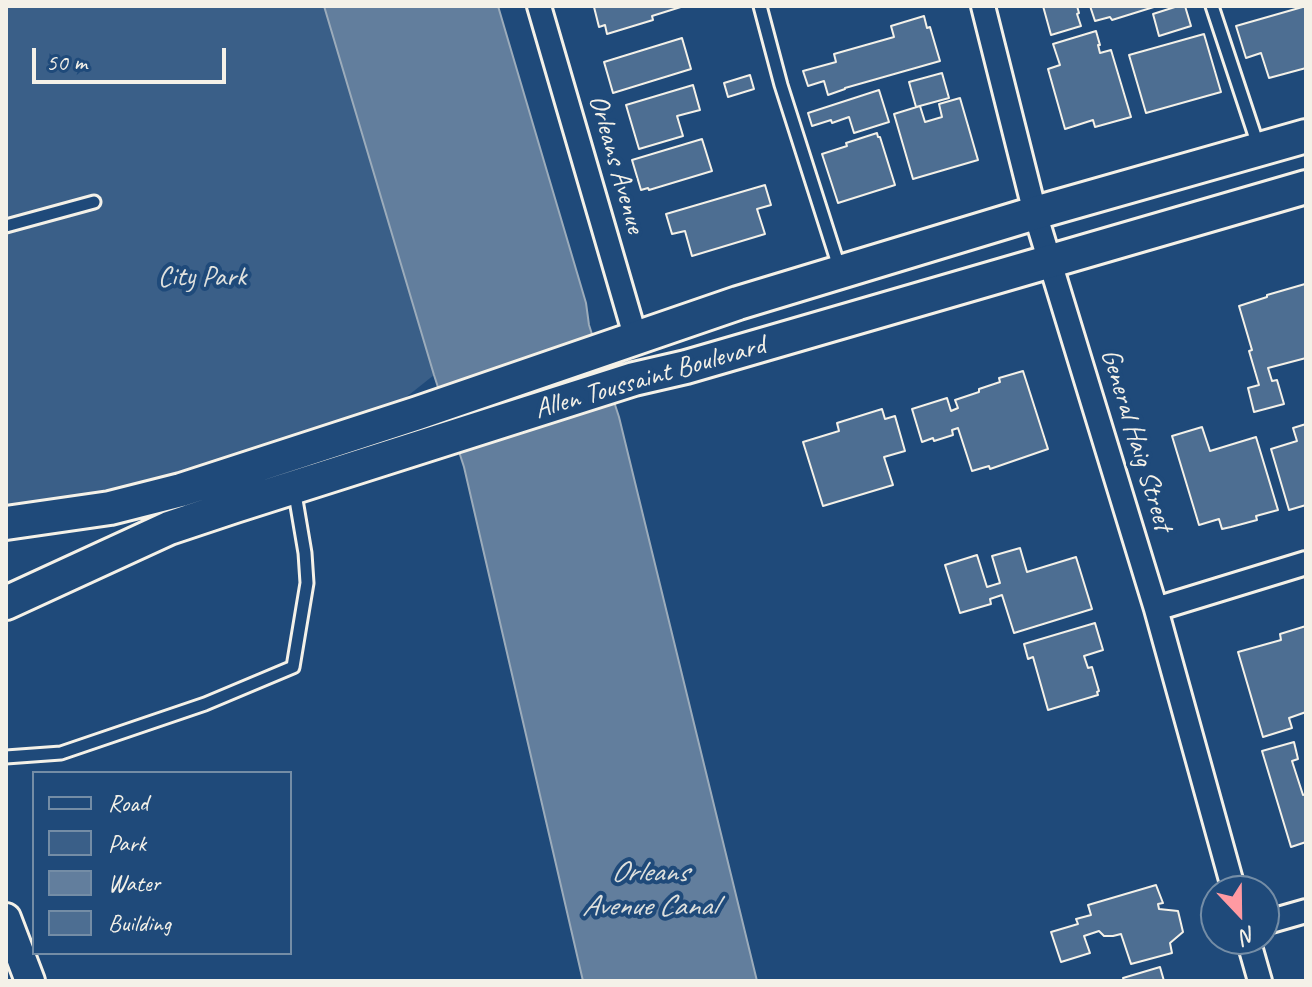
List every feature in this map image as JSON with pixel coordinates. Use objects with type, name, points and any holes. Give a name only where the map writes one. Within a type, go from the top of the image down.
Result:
[{"type":"main road","name":"Allen Toussaint Boulevard","points":[[6,523],[110,508],[181,490],[840,271],[1306,136]]},
{"type":"main road","name":"Allen Toussaint Boulevard","points":[[6,603],[169,528],[428,444],[634,379],[795,336],[1306,187]]},
{"type":"main road","points":[[781,290],[795,336]]},
{"type":"street","name":"Orleans Avenue","points":[[539,6],[629,341]]},
{"type":"street","name":"General Haig Street","points":[[983,6],[1035,213],[1156,609],[1230,875]]},
{"type":"street","points":[[1156,609],[1306,563]]},
{"type":"street","points":[[1280,918],[1306,911]]},
{"type":"street","points":[[6,918],[30,981]]},
{"type":"street","points":[[1253,955],[1260,981]]},
{"type":"lane","points":[[760,6],[781,85],[840,271]]},
{"type":"lane","points":[[1212,6],[1260,149]]},
{"type":"lane","points":[[6,226],[94,202]]},
{"type":"lane","points":[[6,757],[61,753],[205,704],[293,667],[307,583],[294,487]]},
{"type":"green space","name":"City Park","points":[[6,6],[324,6],[434,375],[361,433],[6,523]]},
{"type":"water","name":"Orleans Avenue Canal","points":[[324,6],[498,6],[586,303],[589,325],[619,417],[757,981],[583,981],[464,467]]},
{"type":"building","points":[[684,6],[652,16],[653,20],[607,34],[605,25],[599,27],[594,7]]},
{"type":"building","points":[[1043,6],[1077,6],[1081,26],[1051,35]]},
{"type":"building","points":[[1090,6],[1157,6],[1112,20],[1110,17],[1095,21]]},
{"type":"building","points":[[1185,6],[1191,26],[1159,36],[1153,14]]},
{"type":"building","points":[[1306,6],[1306,68],[1269,78],[1261,53],[1246,58],[1236,26]]},
{"type":"building","points":[[924,16],[940,61],[828,95],[824,81],[808,86],[803,71],[836,62],[834,54],[894,37],[891,26]]},
{"type":"building","points":[[1096,31],[1100,53],[1111,50],[1131,117],[1095,127],[1093,120],[1065,129],[1048,69],[1060,65],[1053,44]]},
{"type":"building","points":[[1204,34],[1221,92],[1146,113],[1129,55]]},
{"type":"building","points":[[682,38],[691,69],[613,93],[604,62]]},
{"type":"building","points":[[942,73],[949,98],[916,107],[909,82]]},
{"type":"building","points":[[750,75],[754,89],[728,97],[724,83]]},
{"type":"building","points":[[693,85],[700,110],[677,116],[683,136],[639,149],[626,105]]},
{"type":"building","points":[[879,90],[889,122],[854,133],[849,117],[812,126],[808,113]]},
{"type":"building","points":[[960,98],[978,160],[913,179],[894,114],[920,106],[925,122],[942,117],[939,104]]},
{"type":"building","points":[[877,133],[895,185],[838,203],[822,154]]},
{"type":"building","points":[[702,139],[712,171],[641,190],[632,160]]},
{"type":"building","points":[[765,185],[771,205],[757,209],[765,234],[692,256],[685,231],[672,234],[666,214]]},
{"type":"building","points":[[1305,284],[1306,358],[1268,368],[1272,381],[1277,380],[1284,404],[1254,412],[1248,388],[1259,385],[1239,306]]},
{"type":"building","points":[[1023,371],[1048,449],[990,469],[989,466],[972,471],[958,428],[952,430],[953,435],[922,442],[912,409],[947,398],[951,411],[958,408],[955,400],[1000,382],[999,378]]},
{"type":"building","points":[[882,409],[885,419],[895,416],[905,451],[884,457],[893,485],[823,506],[803,442],[839,431],[837,423]]},
{"type":"building","points":[[1306,424],[1306,505],[1289,510],[1271,449],[1297,441],[1293,428]]},
{"type":"building","points":[[1202,427],[1210,451],[1256,437],[1278,510],[1256,516],[1257,520],[1222,529],[1219,519],[1199,525],[1172,436]]},
{"type":"building","points":[[1020,548],[1027,572],[1076,557],[1092,609],[1014,633],[1002,595],[990,599],[991,604],[960,613],[945,565],[977,555],[987,587],[1000,583],[992,556]]},
{"type":"building","points":[[1095,623],[1103,650],[1084,656],[1088,668],[1092,667],[1098,695],[1048,710],[1033,657],[1028,659],[1024,644]]},
{"type":"building","points":[[1306,626],[1306,712],[1289,718],[1292,728],[1263,737],[1238,652],[1281,640],[1280,634]]},
{"type":"building","points":[[1294,742],[1298,759],[1292,761],[1303,795],[1306,794],[1306,842],[1291,847],[1262,751]]},
{"type":"building","points":[[1156,885],[1163,903],[1158,904],[1159,909],[1178,911],[1183,932],[1170,943],[1172,953],[1131,964],[1121,934],[1104,936],[1099,931],[1084,936],[1090,953],[1061,962],[1051,932],[1078,924],[1076,919],[1091,915],[1088,905]]},
{"type":"building","points":[[1160,967],[1164,981],[1124,981],[1123,978]]}]
